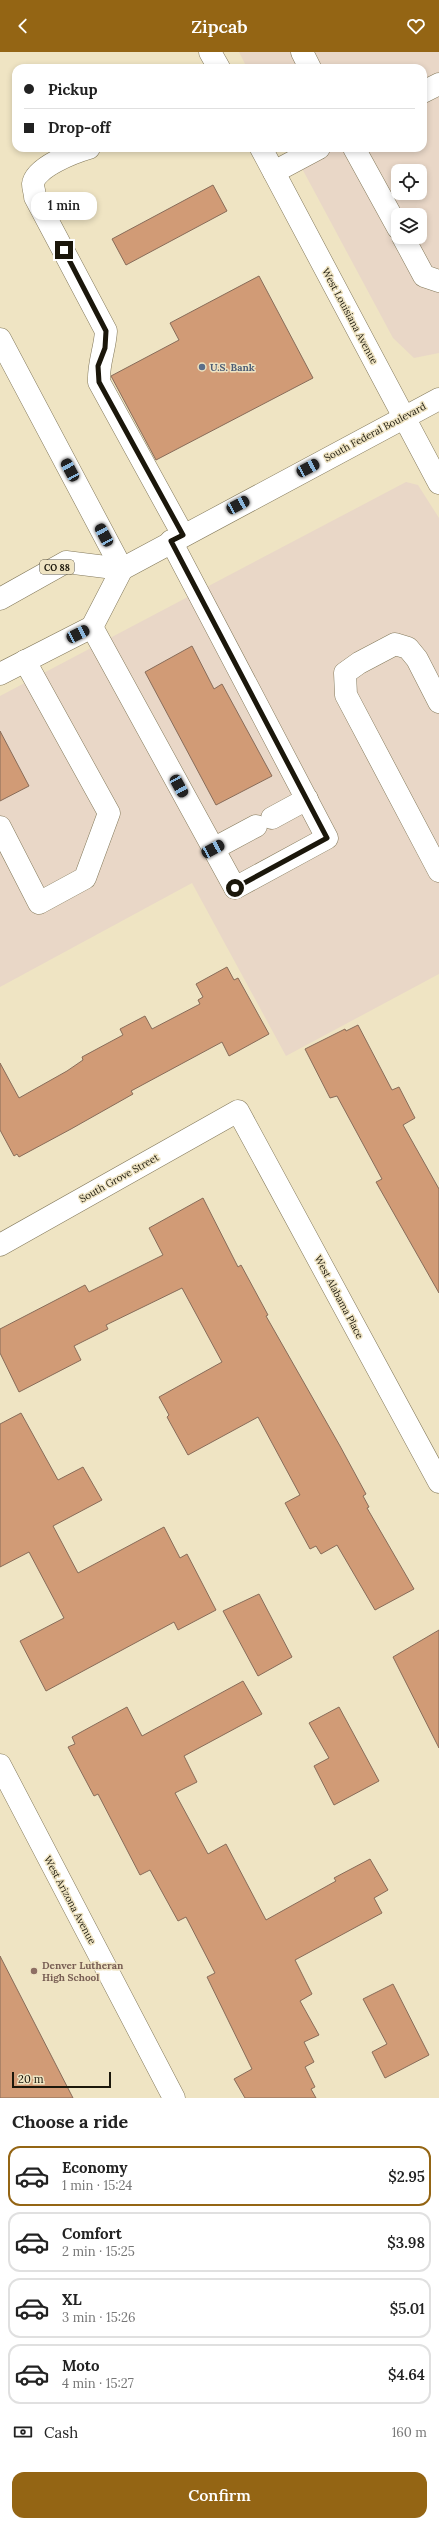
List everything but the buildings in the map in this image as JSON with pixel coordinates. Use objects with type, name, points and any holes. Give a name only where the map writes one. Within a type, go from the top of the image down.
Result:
[{"type":"street","points":[[210,52],[216,64]]},
{"type":"street","points":[[302,52],[308,64]]},
{"type":"street","points":[[427,90],[439,84]]},
{"type":"street","points":[[77,152],[40,172],[33,184],[35,197],[106,331],[105,348],[98,366],[99,382],[327,838],[235,888],[92,627]]},
{"type":"street","name":"West Louisiana Avenue","points":[[263,152],[439,483]]},
{"type":"street","points":[[274,172],[312,152]]},
{"type":"street","points":[[356,152],[391,215]]},
{"type":"street","points":[[407,244],[424,276],[439,281]]},
{"type":"street","points":[[0,338],[122,569],[92,627],[0,674]]},
{"type":"street","name":"South Federal Boulevard","points":[[122,569],[177,538],[439,399]]},
{"type":"street","name":"CO 88","points":[[0,599],[66,562],[122,569]]},
{"type":"street","points":[[439,702],[417,659],[408,648],[395,644],[359,663],[345,673],[346,695],[439,871]]},
{"type":"street","points":[[0,827],[39,903],[85,878],[109,813],[25,661]]},
{"type":"street","points":[[213,849],[307,799]]},
{"type":"street","name":"South Grove Street","points":[[0,1245],[238,1111]]},
{"type":"street","name":"West Alabama Place","points":[[238,1111],[439,1482]]},
{"type":"street","name":"West Arizona Avenue","points":[[0,1765],[174,2098]]},
{"type":"shaded area","points":[[239,52],[439,52],[439,353],[414,358],[393,338],[293,152],[427,152],[427,64],[245,64]]},
{"type":"shaded area","points":[[406,482],[418,485],[439,518],[439,974],[286,1056],[192,883],[0,987],[0,696]]},
{"type":"place","name":"U.S. Bank","points":[[202,367]]},
{"type":"place","name":"Denver Lutheran High School","points":[[34,1971]]},
{"type":"route","points":[[64,250],[106,331],[105,348],[98,366],[99,382],[183,535],[171,541],[327,838],[235,888]]}]
